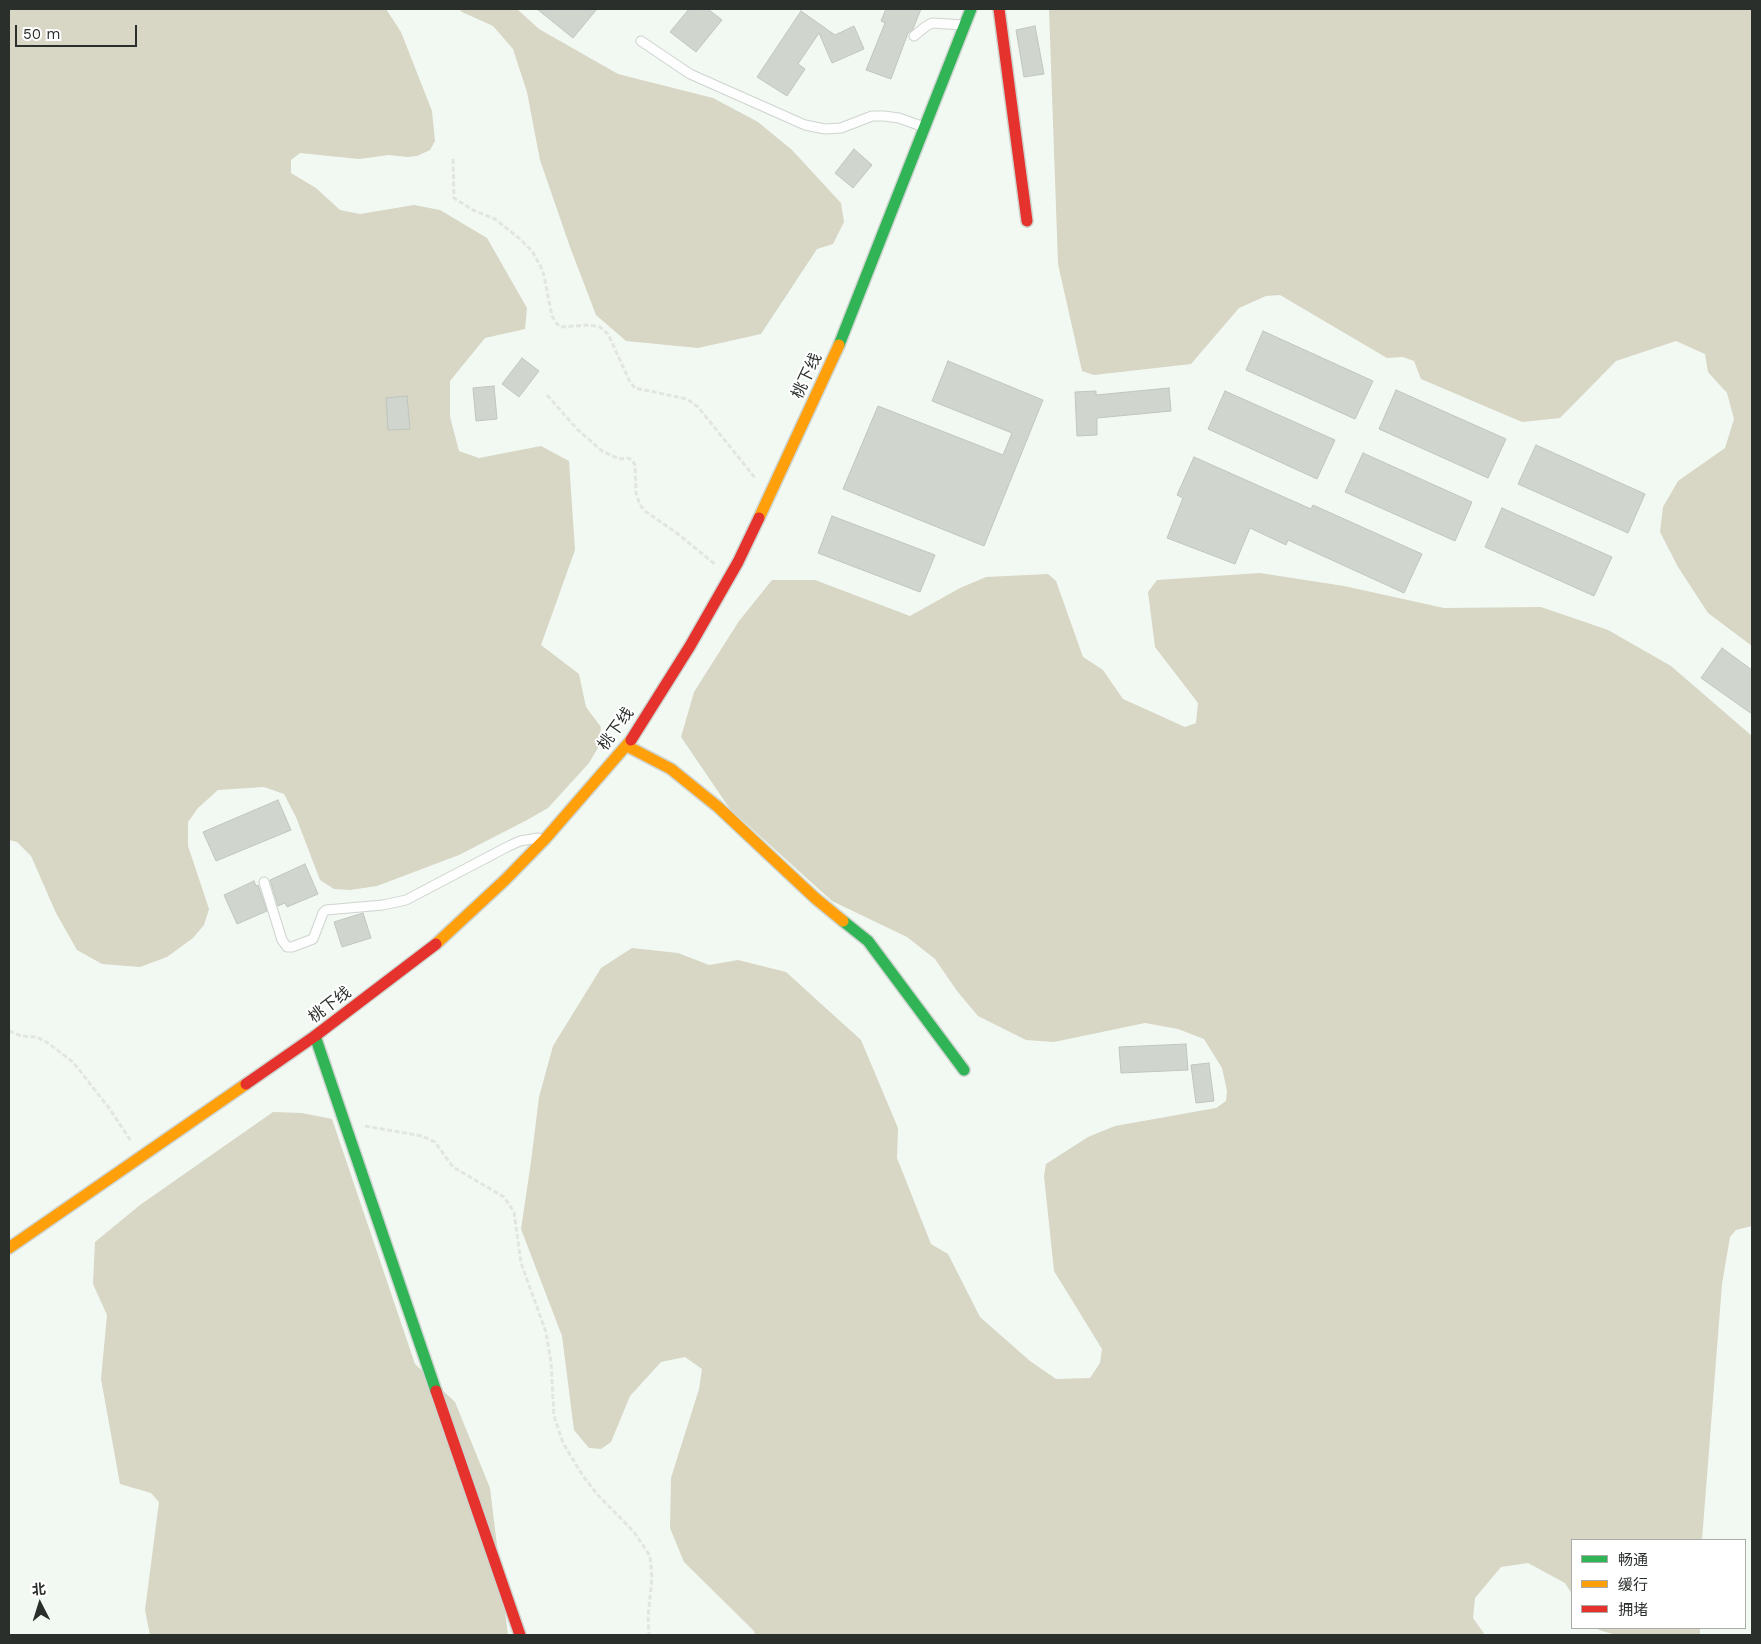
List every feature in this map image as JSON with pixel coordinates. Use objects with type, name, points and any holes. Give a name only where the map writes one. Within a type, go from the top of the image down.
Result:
[{"type":"main road","name":"桃下线","points":[[9,1248],[315,1036],[428,952],[505,880],[546,838],[628,746],[690,646],[738,562],[841,340],[971,9]]},
{"type":"main road","points":[[999,9],[1027,221]]},
{"type":"main road","points":[[628,746],[671,769],[718,807],[815,898],[868,941],[964,1070]]},
{"type":"main road","points":[[315,1036],[520,1635]]},
{"type":"lane","points":[[914,36],[925,26],[932,24],[964,25]]},
{"type":"lane","points":[[642,41],[690,74],[805,125],[825,129],[841,128],[872,116],[878,116],[899,118],[924,128]]},
{"type":"lane","points":[[264,882],[282,940],[288,947],[292,947],[312,939],[326,910],[384,905],[406,900],[514,844],[531,839],[546,838]]},
{"type":"path","points":[[452,160],[454,198],[473,210],[495,219],[532,251],[543,271],[552,316],[557,324],[561,327],[589,325],[600,327],[608,334],[630,382],[635,388],[687,399],[698,407],[769,495]]},
{"type":"path","points":[[547,395],[577,429],[602,451],[619,459],[628,458],[632,460],[635,465],[636,493],[640,505],[645,511],[678,534],[730,576]]},
{"type":"path","points":[[9,1031],[48,1043],[73,1062],[109,1108],[142,1156]]},
{"type":"path","points":[[359,1124],[422,1136],[435,1142],[453,1167],[504,1197],[514,1212],[521,1263],[546,1332],[552,1362],[554,1416],[563,1443],[583,1476],[597,1494],[634,1532],[650,1556],[652,1577],[648,1618],[649,1635]]},
{"type":"shaded area","points":[[9,9],[386,9],[401,32],[432,111],[435,141],[430,150],[417,156],[389,155],[359,159],[300,153],[291,160],[291,173],[316,188],[340,210],[360,214],[414,205],[440,210],[487,238],[527,308],[525,329],[485,338],[450,381],[450,417],[459,451],[479,458],[541,446],[569,461],[575,550],[541,645],[579,674],[586,707],[601,727],[599,746],[589,763],[548,808],[527,820],[459,855],[377,886],[350,890],[334,889],[320,880],[296,817],[284,794],[264,787],[218,790],[198,808],[188,822],[188,846],[209,909],[204,925],[193,938],[167,957],[140,967],[102,964],[77,950],[56,913],[31,856],[17,842],[9,840]]},
{"type":"shaded area","points":[[459,9],[517,9],[539,29],[618,74],[713,98],[758,122],[792,150],[841,203],[844,222],[833,244],[817,249],[761,334],[698,348],[626,341],[596,315],[540,160],[527,92],[513,49],[493,26]]},
{"type":"shaded area","points":[[1049,9],[1752,9],[1752,646],[1708,613],[1678,567],[1660,532],[1663,507],[1678,481],[1725,448],[1734,419],[1727,393],[1708,372],[1705,354],[1676,341],[1616,361],[1560,418],[1522,422],[1421,379],[1414,361],[1403,357],[1387,358],[1280,295],[1266,296],[1239,308],[1191,364],[1094,375],[1082,371],[1058,264]]},
{"type":"shaded area","points":[[1260,573],[1344,586],[1444,608],[1541,607],[1608,630],[1671,666],[1752,736],[1752,1226],[1736,1230],[1730,1237],[1722,1284],[1702,1539],[1571,1539],[1571,1592],[1565,1583],[1528,1563],[1501,1567],[1475,1598],[1473,1618],[1485,1635],[755,1635],[754,1631],[684,1562],[670,1528],[671,1478],[699,1389],[702,1369],[685,1357],[661,1362],[630,1396],[611,1442],[601,1449],[589,1448],[574,1430],[562,1336],[521,1229],[539,1097],[553,1046],[601,968],[632,948],[678,953],[709,965],[738,960],[786,972],[861,1040],[898,1128],[897,1158],[931,1244],[948,1254],[980,1317],[1030,1361],[1056,1379],[1090,1378],[1100,1363],[1102,1349],[1054,1271],[1044,1176],[1046,1164],[1088,1137],[1115,1126],[1216,1108],[1226,1101],[1227,1091],[1222,1068],[1204,1039],[1178,1029],[1145,1023],[1054,1042],[1026,1040],[978,1016],[957,991],[935,959],[907,937],[832,901],[730,809],[681,737],[694,692],[739,621],[772,580],[815,580],[910,616],[960,588],[986,577],[1048,574],[1056,581],[1083,657],[1103,670],[1123,699],[1185,727],[1196,723],[1198,703],[1155,647],[1148,592],[1157,580]]},
{"type":"shaded area","points":[[273,1112],[302,1113],[332,1119],[415,1364],[455,1402],[490,1488],[508,1635],[150,1635],[145,1610],[159,1502],[151,1493],[120,1484],[101,1379],[107,1315],[93,1284],[95,1242],[140,1205]]},
{"type":"shaded area","points":[[1700,1629],[1700,1635],[1616,1635],[1599,1630]]},
{"type":"building","points":[[537,9],[597,9],[573,38]]},
{"type":"building","points":[[689,9],[708,9],[722,20],[696,52],[670,32]]},
{"type":"building","points":[[886,9],[921,9],[913,29],[908,33],[891,79],[866,70],[885,23],[881,21]]},
{"type":"building","points":[[801,11],[835,35],[854,26],[864,49],[832,63],[819,33],[798,64],[805,69],[787,96],[757,77]]},
{"type":"building","points":[[1035,26],[1044,74],[1024,77],[1016,30]]},
{"type":"building","points":[[854,149],[872,165],[853,188],[835,173]]},
{"type":"building","points":[[1263,331],[1373,381],[1355,419],[1246,370]]},
{"type":"building","points":[[522,358],[539,371],[519,397],[502,384]]},
{"type":"building","points":[[948,361],[1043,400],[984,546],[843,489],[878,406],[1003,455],[1012,433],[932,401]]},
{"type":"building","points":[[494,386],[497,419],[476,421],[473,388]]},
{"type":"building","points":[[1169,388],[1171,411],[1097,418],[1097,435],[1077,436],[1075,392],[1096,391],[1096,395]]},
{"type":"building","points":[[1396,390],[1506,439],[1488,478],[1379,429]]},
{"type":"building","points":[[1225,391],[1335,440],[1317,479],[1208,429]]},
{"type":"building","points":[[407,396],[410,429],[388,430],[386,398]]},
{"type":"building","points":[[1536,445],[1645,494],[1628,533],[1518,484]]},
{"type":"building","points":[[1363,453],[1472,502],[1455,541],[1345,492]]},
{"type":"building","points":[[1194,457],[1311,509],[1313,505],[1422,554],[1404,593],[1288,540],[1286,545],[1250,528],[1235,564],[1167,538],[1183,498],[1177,495]]},
{"type":"building","points":[[1502,508],[1612,557],[1594,596],[1485,547]]},
{"type":"building","points":[[832,516],[935,555],[920,592],[818,553]]},
{"type":"building","points":[[1722,648],[1752,670],[1752,714],[1701,678]]},
{"type":"building","points":[[278,800],[291,830],[216,861],[203,832]]},
{"type":"building","points":[[305,864],[318,894],[287,907],[285,903],[278,906],[270,880]]},
{"type":"building","points":[[254,881],[256,886],[258,885],[267,911],[237,924],[224,895]]},
{"type":"building","points":[[363,913],[371,938],[342,947],[334,922]]},
{"type":"building","points":[[1186,1044],[1188,1070],[1121,1073],[1119,1047]]},
{"type":"building","points":[[1209,1063],[1214,1101],[1196,1103],[1191,1065]]},
{"type":"traffic: fast","points":[[839,345],[971,9]]},
{"type":"traffic: fast","points":[[843,921],[868,941],[964,1070]]},
{"type":"traffic: fast","points":[[315,1036],[436,1391]]},
{"type":"traffic: slow","points":[[759,518],[839,345]]},
{"type":"traffic: slow","points":[[436,944],[505,880],[546,838],[631,740]]},
{"type":"traffic: slow","points":[[627,746],[671,769],[718,807],[815,898],[843,921]]},
{"type":"traffic: slow","points":[[9,1248],[246,1084]]},
{"type":"traffic: jam","points":[[999,9],[1027,221]]},
{"type":"traffic: jam","points":[[631,740],[690,646],[738,562],[759,518]]},
{"type":"traffic: jam","points":[[246,1084],[315,1036],[436,944]]},
{"type":"traffic: jam","points":[[436,1391],[520,1635]]}]
